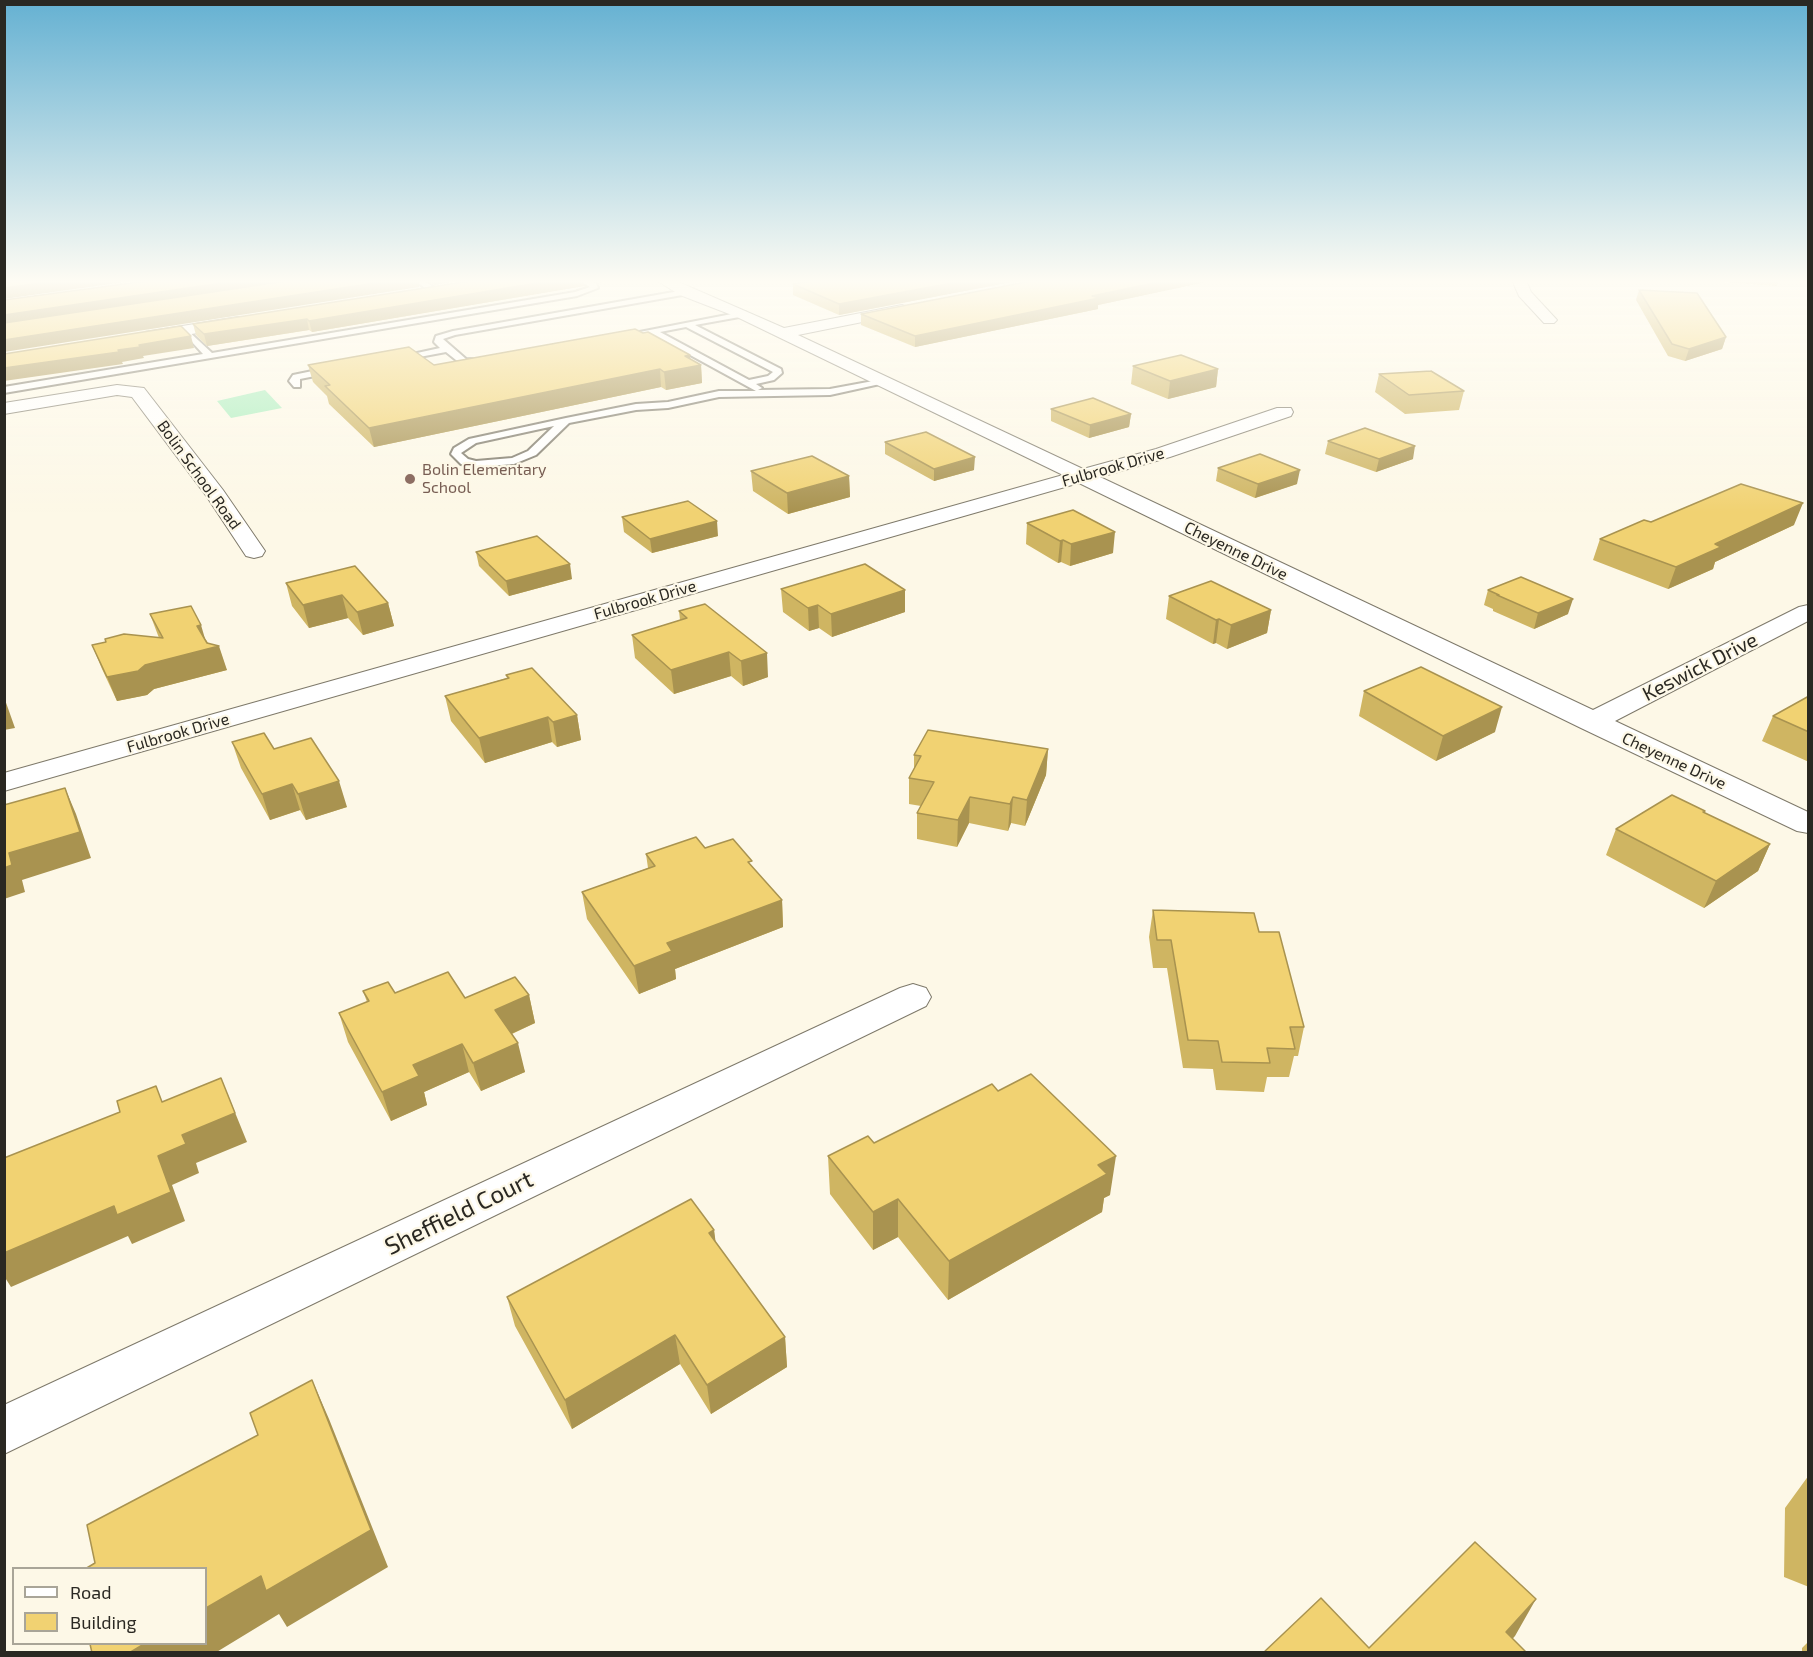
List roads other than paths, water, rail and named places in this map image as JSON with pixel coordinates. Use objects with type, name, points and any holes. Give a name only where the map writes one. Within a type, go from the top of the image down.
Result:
[{"type":"street","name":"Cheyenne Drive","points":[[833,357],[1591,722],[1809,824]]},
{"type":"street","name":"Bolin School Road","points":[[4,409],[110,390],[138,392],[216,494],[254,551]]},
{"type":"street","name":"Fulbrook Drive","points":[[4,782],[1080,477],[1197,443],[1284,412]]},
{"type":"street","name":"Keswick Drive","points":[[1591,722],[1809,612]]},
{"type":"street","name":"Sheffield Court","points":[[4,1430],[913,997]]},
{"type":"lane","points":[[4,390],[201,357]]},
{"type":"lane","points":[[393,359],[402,357]]},
{"type":"lane","points":[[458,357],[464,362],[492,361]]},
{"type":"lane","points":[[701,357],[766,393]]},
{"type":"lane","points":[[748,383],[771,378],[778,374],[778,371],[752,357]]},
{"type":"lane","points":[[297,385],[294,381],[296,377],[337,369]]},
{"type":"lane","points":[[566,421],[532,453],[514,461],[488,465],[465,462],[456,454],[458,450],[472,441],[566,421],[636,407],[668,405],[710,396],[830,392],[884,382]]},
{"type":"place","name":"Bolin Elementary School","points":[[410,479]]}]
